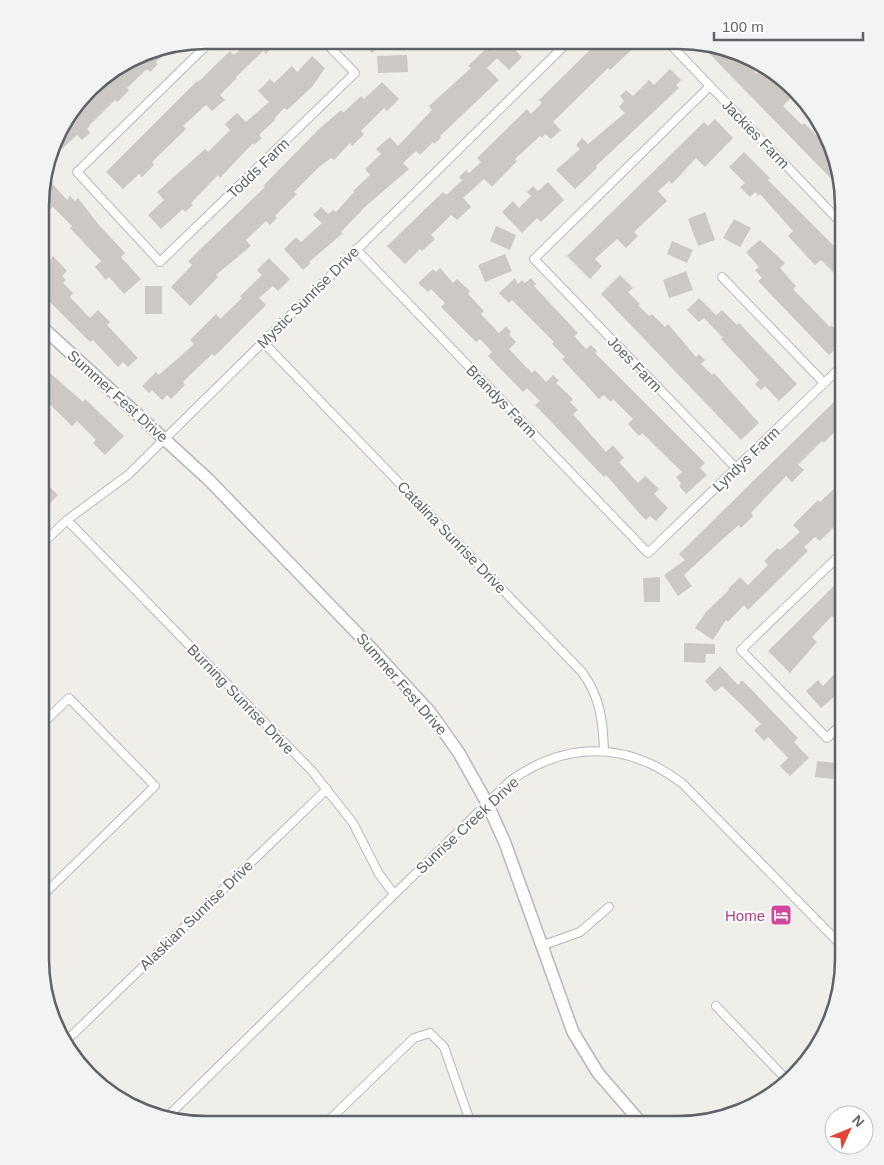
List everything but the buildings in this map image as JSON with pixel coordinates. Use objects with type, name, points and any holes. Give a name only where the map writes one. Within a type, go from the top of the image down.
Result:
[{"type":"street","name":"Todds Farm","points":[[203,49],[78,172],[160,262],[355,73],[332,49]]},
{"type":"street","name":"Mystic Sunrise Drive","points":[[49,538],[68,520],[114,487],[165,439],[561,49]]},
{"type":"street","name":"Jackies Farm","points":[[675,49],[835,217]]},
{"type":"street","name":"Joes Farm","points":[[710,86],[534,259],[736,468]]},
{"type":"street","name":"Brandys Farm","points":[[356,249],[648,553]]},
{"type":"street","points":[[722,277],[824,383]]},
{"type":"street","name":"Summer Fest Drive","points":[[49,333],[222,493],[407,685],[430,712],[459,753],[487,803],[505,843],[562,1006],[587,1056],[614,1093],[635,1116]]},
{"type":"street","name":"Catalina Sunrise Drive","points":[[263,342],[582,672],[598,698],[603,727],[604,751]]},
{"type":"street","name":"Lyndys Farm","points":[[648,553],[835,373]]},
{"type":"street","name":"Burning Sunrise Drive","points":[[68,520],[328,789],[353,823],[380,874],[394,894]]},
{"type":"street","points":[[835,560],[741,650],[827,738],[835,730]]},
{"type":"street","points":[[49,717],[69,698],[155,786],[49,889]]},
{"type":"street","name":"Sunrise Creek Drive","points":[[172,1112],[510,781],[534,766],[564,754],[604,751],[647,762],[683,784],[835,939]]},
{"type":"street","name":"Alaskian Sunrise Drive","points":[[70,1037],[328,789]]},
{"type":"street","points":[[541,946],[580,932],[609,907]]},
{"type":"street","points":[[716,1006],[783,1076]]},
{"type":"street","points":[[333,1116],[414,1038],[430,1033],[444,1047],[468,1116]]},
{"type":"place","name":"Home","points":[[781,915]]}]
